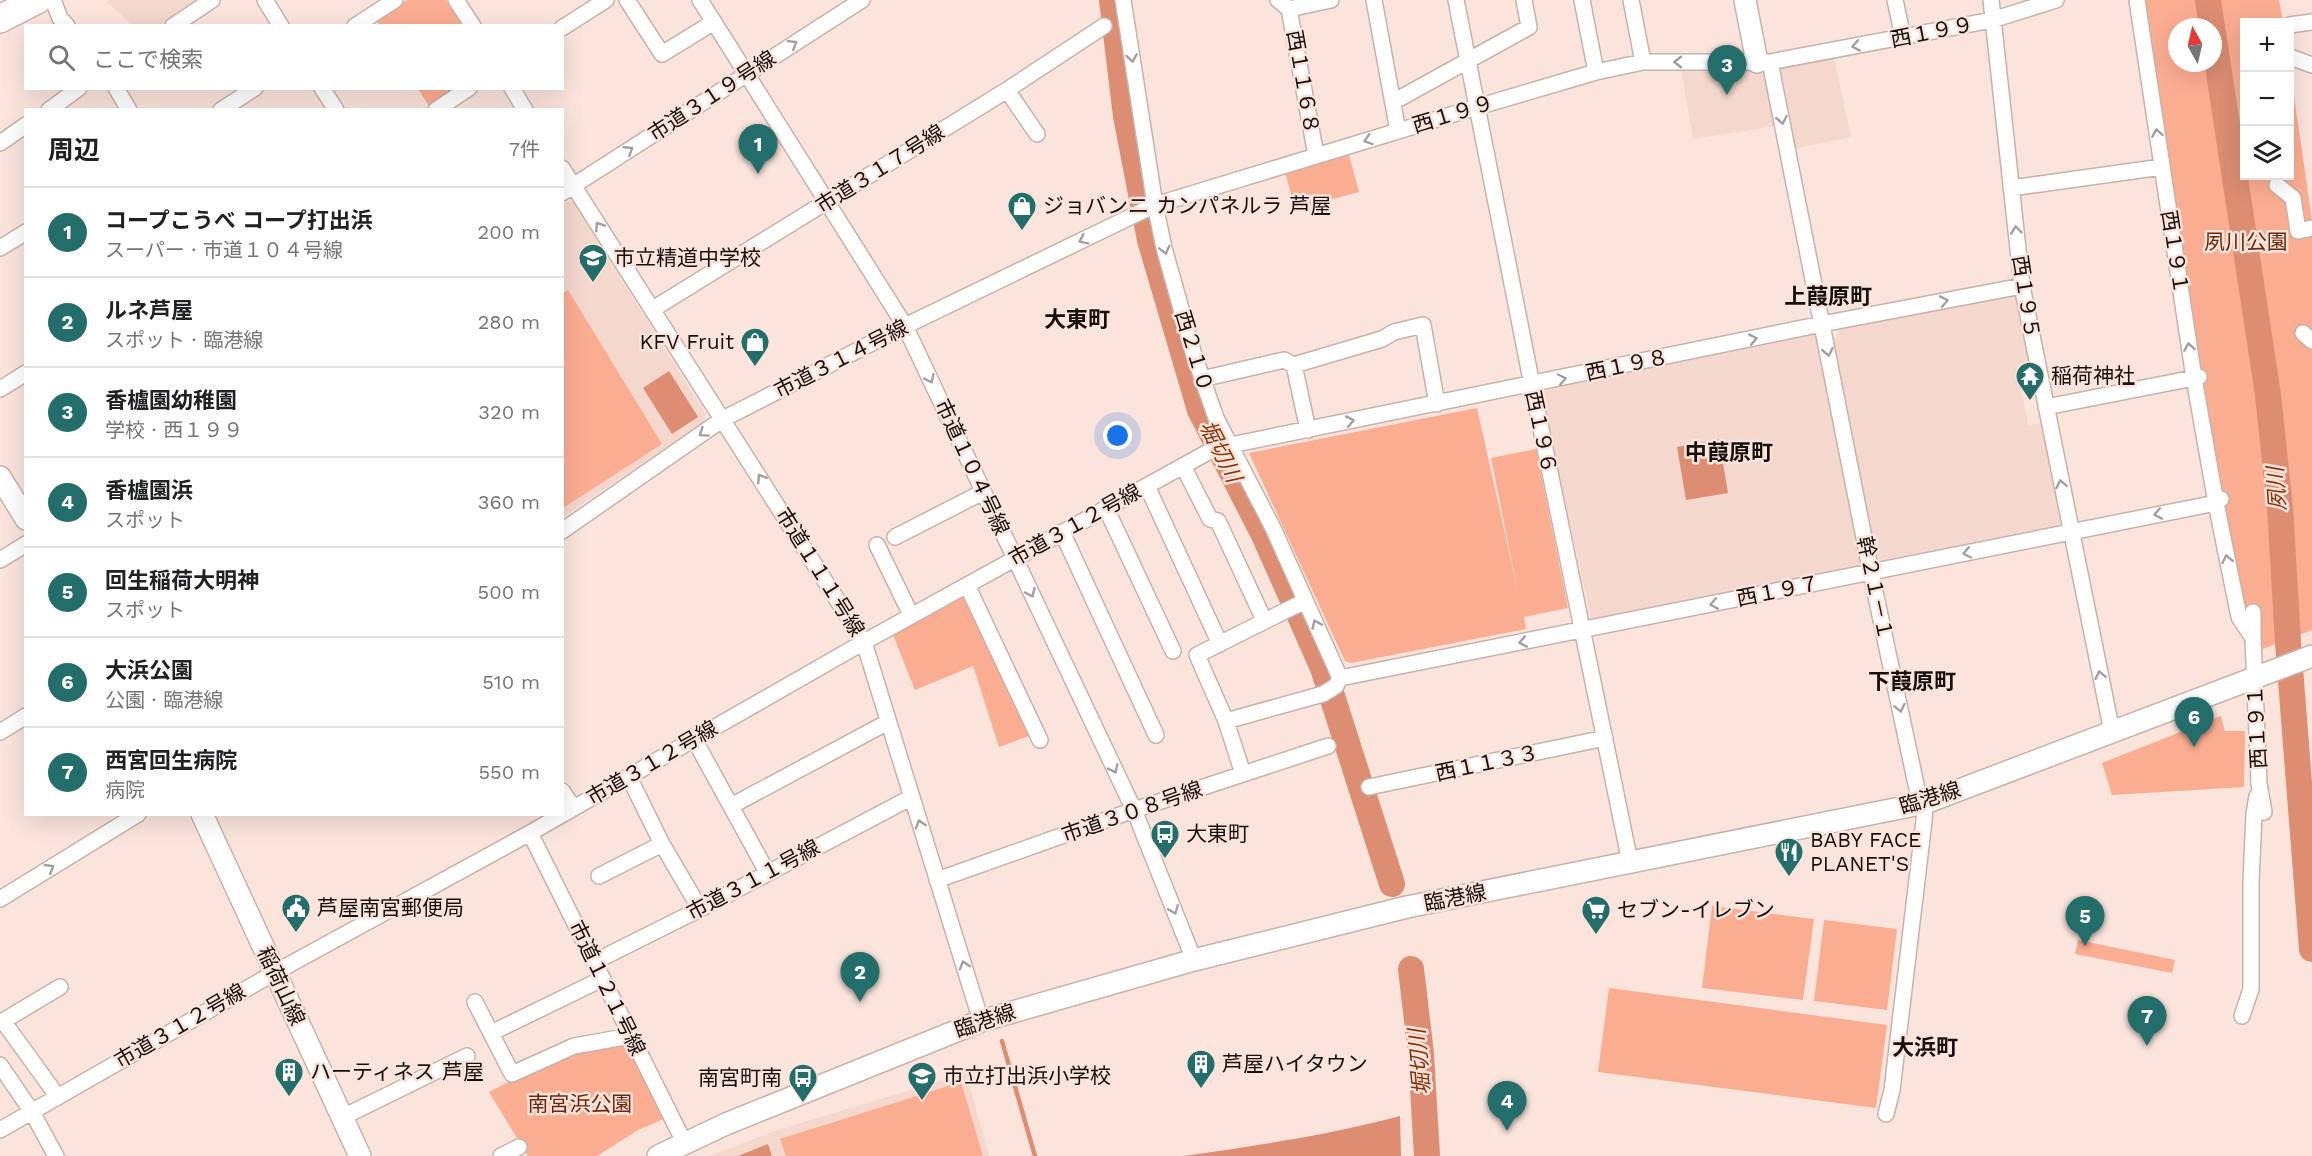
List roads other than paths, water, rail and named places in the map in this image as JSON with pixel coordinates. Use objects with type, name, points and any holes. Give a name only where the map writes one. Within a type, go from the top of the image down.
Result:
[{"type":"highway","points":[[0,7],[14,0]]},
{"type":"highway","points":[[0,19],[37,0]]},
{"type":"street","points":[[53,0],[60,18],[65,24]]},
{"type":"street","points":[[176,24],[212,0]]},
{"type":"street","points":[[265,0],[280,24]]},
{"type":"street","points":[[358,24],[395,0]]},
{"type":"street","points":[[456,0],[471,24]]},
{"type":"street","points":[[564,27],[606,0]]},
{"type":"street","points":[[627,0],[662,54],[714,22]]},
{"type":"street","name":"市道１０４号線","points":[[700,0],[825,203],[905,326],[1134,810],[1194,960]]},
{"type":"street","name":"市道３１９号線","points":[[568,189],[862,0]]},
{"type":"street","name":"西２１０","points":[[1123,0],[1155,205],[1164,248],[1202,379],[1229,446],[1273,528],[1299,604],[1333,686]]},
{"type":"street","points":[[1284,4],[1330,0]]},
{"type":"street","points":[[1374,0],[1398,131]]},
{"type":"street","name":"西１９６","points":[[1456,0],[1630,862]]},
{"type":"street","points":[[1393,102],[1529,27],[1524,0]]},
{"type":"street","points":[[1582,0],[1596,72]]},
{"type":"street","points":[[1631,0],[1643,62]]},
{"type":"street","name":"幹２１－１","points":[[1745,0],[1764,62],[1822,324],[1871,573],[1917,789],[1925,803],[1919,880],[1892,1090],[1886,1114]]},
{"type":"street","points":[[1895,0],[1903,38]]},
{"type":"street","name":"西１９５","points":[[1991,0],[2022,286],[2112,732]]},
{"type":"street","name":"西１９９","points":[[1155,205],[1596,72],[1643,62],[1764,62],[1992,20],[2056,0]]},
{"type":"street","name":"西１９１","points":[[2137,0],[2196,377],[2219,501],[2253,638],[2258,676],[2259,784],[2264,812]]},
{"type":"street","name":"西１１６８","points":[[1284,4],[1316,155]]},
{"type":"street","points":[[2294,24],[2312,22]]},
{"type":"street","name":"市道３１７号線","points":[[653,309],[1007,90],[1104,26]]},
{"type":"street","points":[[2294,59],[2312,65]]},
{"type":"street","points":[[52,108],[76,90]]},
{"type":"street","points":[[117,90],[128,108]]},
{"type":"street","points":[[224,108],[252,90]]},
{"type":"street","points":[[323,90],[335,108]]},
{"type":"street","points":[[439,108],[467,90]]},
{"type":"street","points":[[513,90],[524,108]]},
{"type":"street","points":[[1007,90],[1036,134]]},
{"type":"street","points":[[0,143],[24,126]]},
{"type":"street","points":[[2011,188],[2162,167]]},
{"type":"street","points":[[2277,185],[2293,198],[2298,231],[2312,228]]},
{"type":"street","name":"市道１１１号線","points":[[568,189],[653,309],[864,642],[981,1020]]},
{"type":"street","name":"市道３１４号線","points":[[564,530],[723,419],[905,326],[1155,205]]},
{"type":"street","points":[[0,248],[24,233]]},
{"type":"street","name":"西１９８","points":[[1210,451],[1822,324],[2022,286]]},
{"type":"street","points":[[1202,379],[1284,360],[1294,365],[1423,326],[1437,404]]},
{"type":"street","points":[[1294,365],[1308,430]]},
{"type":"street","points":[[0,389],[24,374]]},
{"type":"street","points":[[2046,407],[2196,377]]},
{"type":"street","name":"市道３１２号線","points":[[564,814],[911,615],[1210,451]]},
{"type":"street","points":[[1183,466],[1210,519],[1218,521],[1264,621]]},
{"type":"street","points":[[0,477],[24,516]]},
{"type":"street","points":[[1147,486],[1220,644]]},
{"type":"street","points":[[896,537],[983,492]]},
{"type":"street","name":"西１９７","points":[[1226,721],[1333,686],[1582,631],[2219,501]]},
{"type":"street","points":[[1106,508],[1173,651]]},
{"type":"street","points":[[1062,532],[1156,735]]},
{"type":"street","points":[[0,560],[24,545]]},
{"type":"street","points":[[877,545],[911,615]]},
{"type":"street","points":[[966,585],[1040,740]]},
{"type":"street","points":[[1243,774],[1226,721],[1197,656],[1299,604]]},
{"type":"street","name":"臨港線","points":[[658,1156],[684,1142],[981,1020],[1194,960],[1407,907],[1925,803],[2312,656]]},
{"type":"street","points":[[0,732],[24,717]]},
{"type":"street","points":[[731,806],[888,722]]},
{"type":"street","name":"西１１３３","points":[[1369,787],[1605,738]]},
{"type":"street","points":[[694,739],[767,872]]},
{"type":"street","name":"市道３０８号線","points":[[937,880],[1134,810],[1328,746]]},
{"type":"street","points":[[629,777],[662,844],[700,909]]},
{"type":"street","points":[[2242,1016],[2251,989],[2254,814],[2259,784]]},
{"type":"street","points":[[564,794],[574,808]]},
{"type":"street","name":"市道３１１号線","points":[[594,962],[912,797]]},
{"type":"street","points":[[0,899],[135,816]]},
{"type":"street","name":"稲荷山線","points":[[203,816],[360,1156]]},
{"type":"street","name":"市道３１２号線","points":[[0,1130],[274,973],[560,816]]},
{"type":"street","name":"市道１２１号線","points":[[530,833],[684,1142]]},
{"type":"street","points":[[599,876],[662,844]]},
{"type":"street","points":[[491,1033],[602,979]]},
{"type":"street","points":[[58,1097],[3,1021],[60,987]]},
{"type":"street","points":[[475,1002],[512,1074],[574,1046],[630,1036]]},
{"type":"street","points":[[343,1117],[467,1056]]},
{"type":"street","points":[[0,1065],[32,1112],[56,1156]]},
{"type":"street","points":[[501,1156],[519,1147]]},
{"type":"waterway","name":"堀切川","points":[[1112,0],[1126,116],[1150,240],[1200,410],[1264,535],[1323,668],[1392,884]]},
{"type":"waterway","name":"夙川","points":[[2208,0],[2211,18]]},
{"type":"waterway","name":"夙川","points":[[2219,72],[2268,395],[2280,508],[2312,949]]},
{"type":"waterway","name":"堀切川","points":[[1411,969],[1421,1054],[1427,1156]]},
{"type":"waterway","points":[[1002,1041],[1035,1156]]},
{"type":"place","name":"香櫨園幼稚園","points":[[1727,95]]},
{"type":"place","name":"コープこうべ コープ打出浜","points":[[758,174]]},
{"type":"place","name":"ジョバンニ カンパネルラ 芦屋","points":[[1022,232]]},
{"type":"place","name":"市立精道中学校","points":[[593,284]]},
{"type":"place","name":"KFV Fruit","points":[[755,368]]},
{"type":"place","name":"稲荷神社","points":[[2030,402]]},
{"type":"place","name":"大浜公園","points":[[2194,747]]},
{"type":"place","name":"大東町","points":[[1165,860]]},
{"type":"place","name":"BABY FACE PLANET'S","points":[[1789,878]]},
{"type":"place","name":"芦屋南宮郵便局","points":[[296,934]]},
{"type":"place","name":"セブン-イレブン","points":[[1596,936]]},
{"type":"place","name":"回生稲荷大明神","points":[[2085,946]]},
{"type":"place","name":"ルネ芦屋","points":[[860,1002]]},
{"type":"place","name":"西宮回生病院","points":[[2147,1046]]},
{"type":"place","name":"芦屋ハイタウン","points":[[1201,1090]]},
{"type":"place","name":"ハーティネス 芦屋","points":[[289,1098]]},
{"type":"place","name":"市立打出浜小学校","points":[[922,1102]]},
{"type":"place","name":"南宮町南","points":[[803,1104]]},
{"type":"place","name":"香櫨園浜","points":[[1507,1131]]},
{"type":"district","name":"上葭原町","points":[[1828,296]]},
{"type":"district","name":"大東町","points":[[1077,319]]},
{"type":"district","name":"中葭原町","points":[[1729,452]]},
{"type":"district","name":"下葭原町","points":[[1912,681]]},
{"type":"district","name":"大浜町","points":[[1925,1047]]},
{"type":"park label","name":"夙川公園","points":[[2246,242]]},
{"type":"park label","name":"南宮浜公園","points":[[580,1104]]}]
